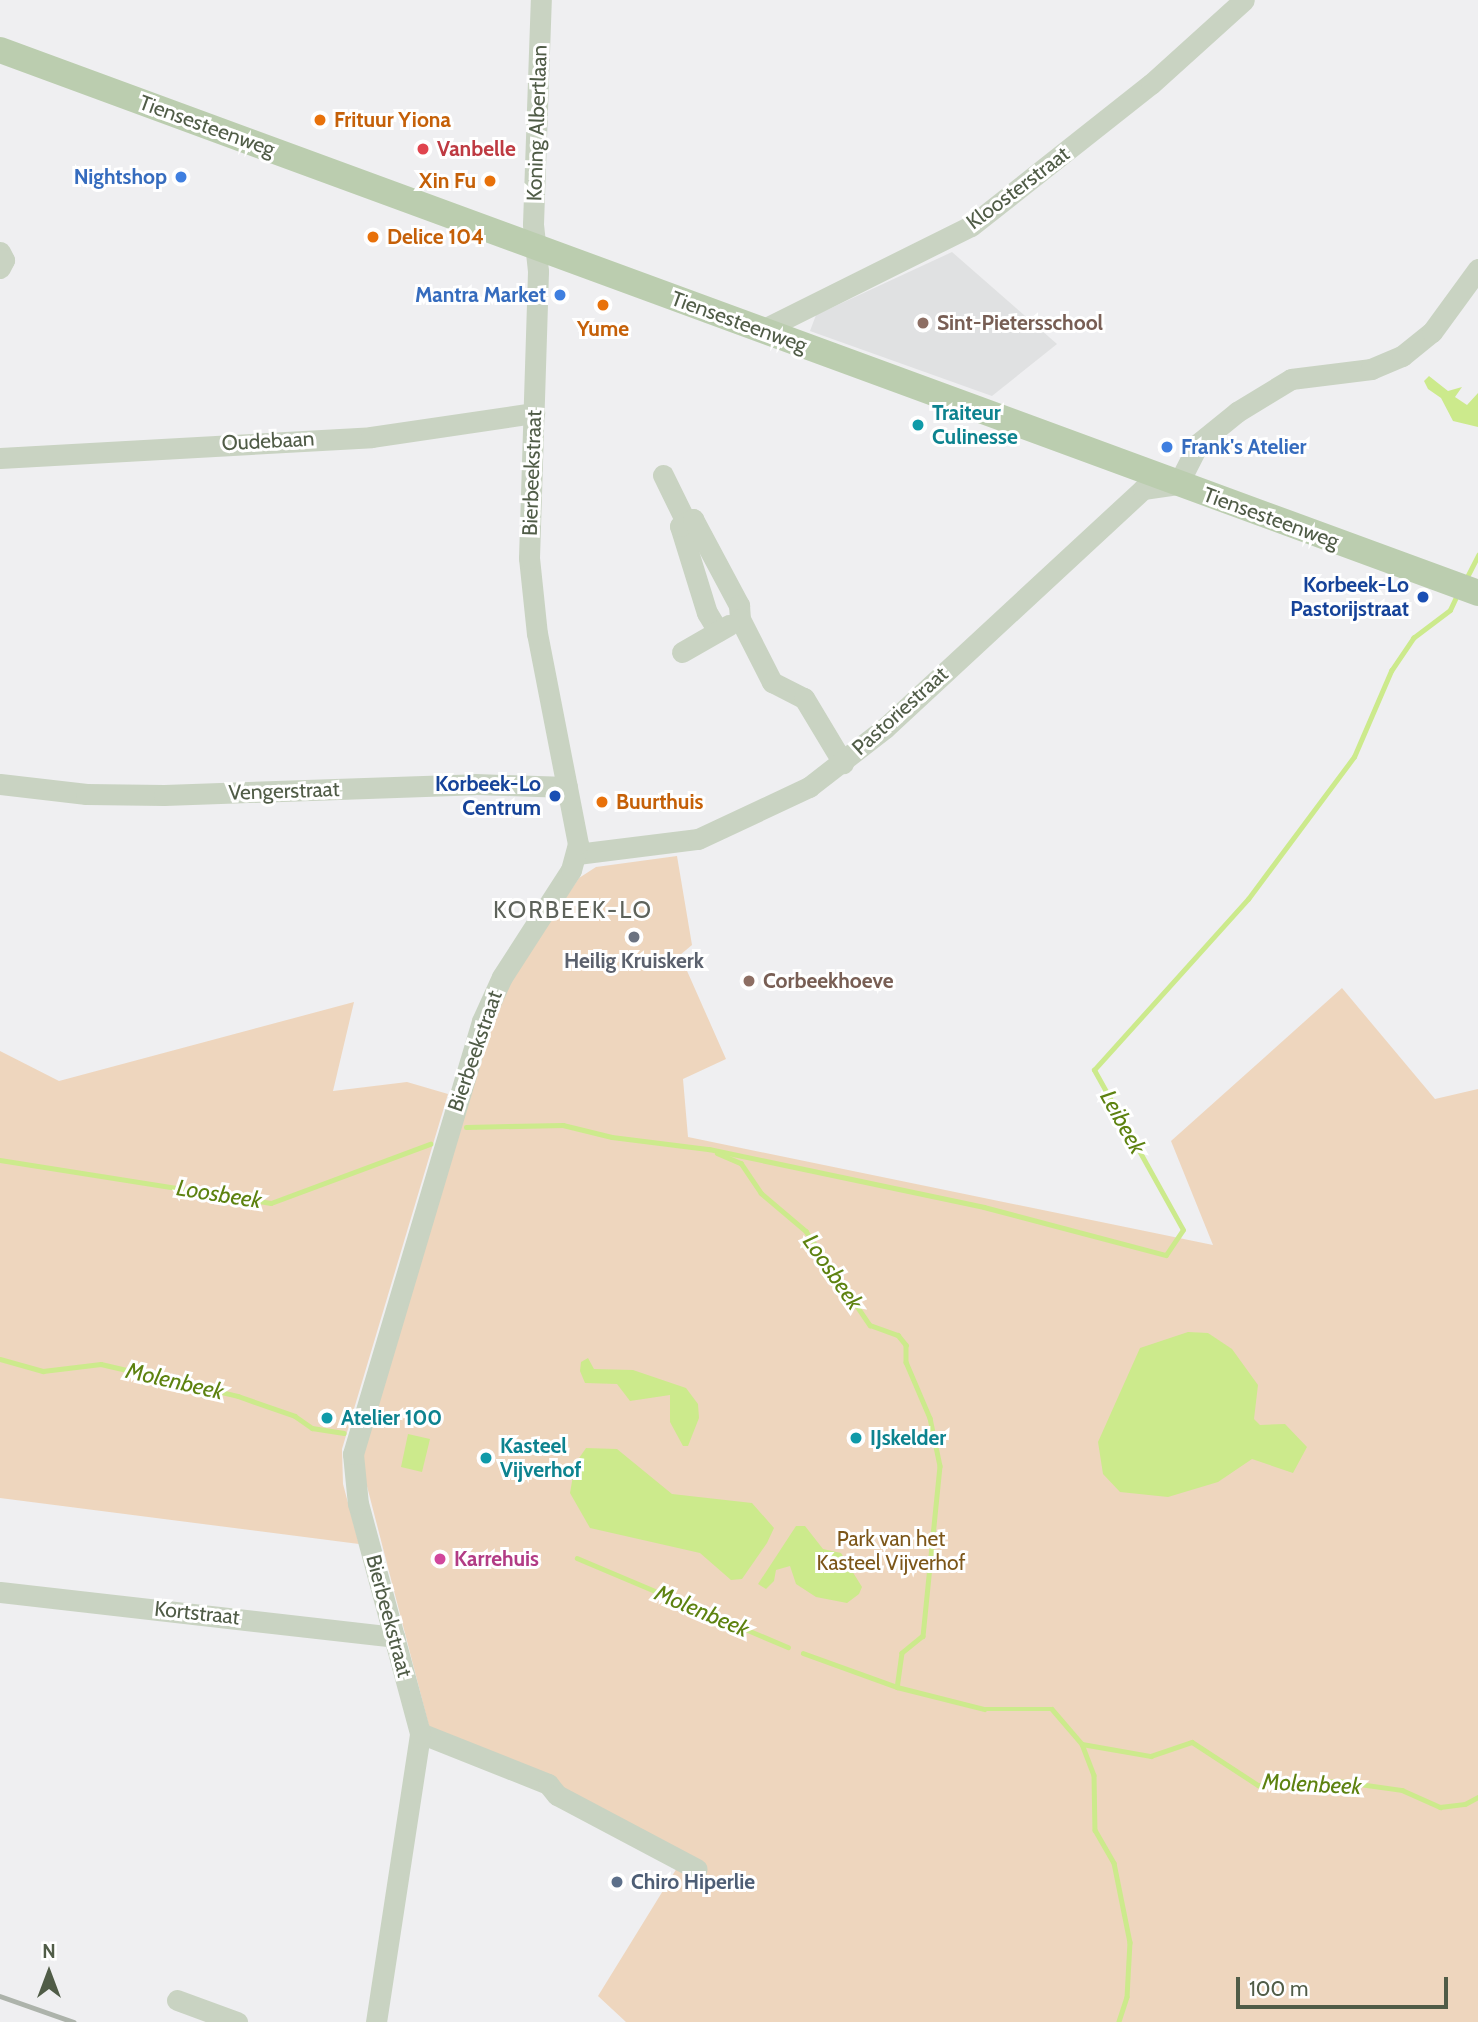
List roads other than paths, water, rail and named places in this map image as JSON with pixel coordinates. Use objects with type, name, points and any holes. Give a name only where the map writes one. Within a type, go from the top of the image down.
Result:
[{"type":"main road","name":"Tiensesteenweg","points":[[0,50],[1478,593]]},
{"type":"street","name":"Koning Albertlaan","points":[[534,246],[541,0]]},
{"type":"street","name":"Kloosterstraat","points":[[762,330],[971,226],[1151,84],[1244,0]]},
{"type":"street","name":"Bierbeekstraat","points":[[376,2022],[419,1733],[352,1476],[356,1438],[492,995],[572,870],[577,854],[578,834],[537,634],[530,558],[538,271],[534,246]]},
{"type":"street","points":[[0,252],[4,260],[0,268]]},
{"type":"street","points":[[1178,484],[1199,443],[1274,387],[1307,374],[1378,367],[1418,347],[1478,269]]},
{"type":"street","name":"Oudebaan","points":[[0,458],[371,436],[534,414]]},
{"type":"street","points":[[663,475],[686,522]]},
{"type":"street","name":"Pastoriestraat","points":[[577,854],[698,839],[770,808],[843,763],[1143,489],[1178,484]]},
{"type":"street","points":[[718,631],[707,613],[680,526],[693,519],[739,605],[740,619],[772,682],[804,698],[843,763]]},
{"type":"street","points":[[682,652],[740,619]]},
{"type":"street","name":"Vengerstraat","points":[[0,784],[86,794],[164,795],[475,784],[568,787]]},
{"type":"street","name":"Kortstraat","points":[[0,1592],[394,1637]]},
{"type":"street","points":[[419,1733],[548,1784],[557,1795],[697,1869]]},
{"type":"street","points":[[177,2000],[237,2022]]},
{"type":"waterway","name":"Leibeek","points":[[1466,579],[1478,555]]},
{"type":"waterway","name":"Leibeek","points":[[709,1149],[984,1207],[1166,1255],[1183,1230],[1094,1070],[1248,899],[1354,757],[1391,671],[1413,638],[1450,610],[1458,593]]},
{"type":"waterway","name":"Loosbeek","points":[[466,1127],[563,1125],[612,1137],[709,1149]]},
{"type":"waterway","name":"Loosbeek","points":[[0,1160],[271,1203],[430,1144]]},
{"type":"waterway","name":"Loosbeek","points":[[717,1153],[741,1163],[761,1193],[806,1231],[870,1325],[898,1335],[906,1345],[906,1362],[930,1418],[940,1466],[923,1636],[902,1653],[897,1687]]},
{"type":"waterway","name":"Molenbeek","points":[[0,1359],[43,1371],[101,1364],[238,1396],[295,1416],[312,1428],[344,1433]]},
{"type":"waterway","name":"Molenbeek","points":[[577,1558],[788,1647]]},
{"type":"waterway","name":"Molenbeek","points":[[803,1653],[897,1687],[984,1709],[1052,1709],[1082,1744],[1151,1756],[1192,1742],[1258,1785],[1338,1781],[1402,1790],[1440,1807],[1465,1804],[1478,1797]]},
{"type":"waterway","points":[[1082,1744],[1094,1775],[1095,1830],[1114,1863],[1130,1942],[1127,1997],[1119,2022]]},
{"type":"railway","points":[[0,1996],[74,2022]]},
{"type":"place","name":"Frituur Yiona","points":[[320,120]]},
{"type":"place","name":"Vanbelle","points":[[423,149]]},
{"type":"place","name":"Nightshop","points":[[181,177]]},
{"type":"place","name":"Xin Fu","points":[[490,181]]},
{"type":"place","name":"Delice 104","points":[[373,237]]},
{"type":"place","name":"Mantra Market","points":[[560,295]]},
{"type":"place","name":"Yume","points":[[603,305]]},
{"type":"place","name":"Sint-Pietersschool","points":[[923,323]]},
{"type":"place","name":"Traiteur Culinesse","points":[[918,425]]},
{"type":"place","name":"Frank's Atelier","points":[[1167,447]]},
{"type":"place","name":"Korbeek-Lo Pastorijstraat","points":[[1423,597]]},
{"type":"place","name":"Korbeek-Lo Centrum","points":[[555,796]]},
{"type":"place","name":"Buurthuis","points":[[602,802]]},
{"type":"place","name":"Heilig Kruiskerk","points":[[634,937]]},
{"type":"place","name":"Corbeekhoeve","points":[[749,981]]},
{"type":"place","name":"Atelier 100","points":[[327,1418]]},
{"type":"place","name":"IJskelder","points":[[856,1438]]},
{"type":"place","name":"Kasteel Vijverhof","points":[[486,1458]]},
{"type":"place","name":"Karrehuis","points":[[440,1559]]},
{"type":"place","name":"Chiro Hiperlie","points":[[617,1882]]},
{"type":"district","name":"KORBEEK-LO","points":[[573,910]]},
{"type":"park label","name":"Park van het Kasteel Vijverhof","points":[[891,1551]]}]
